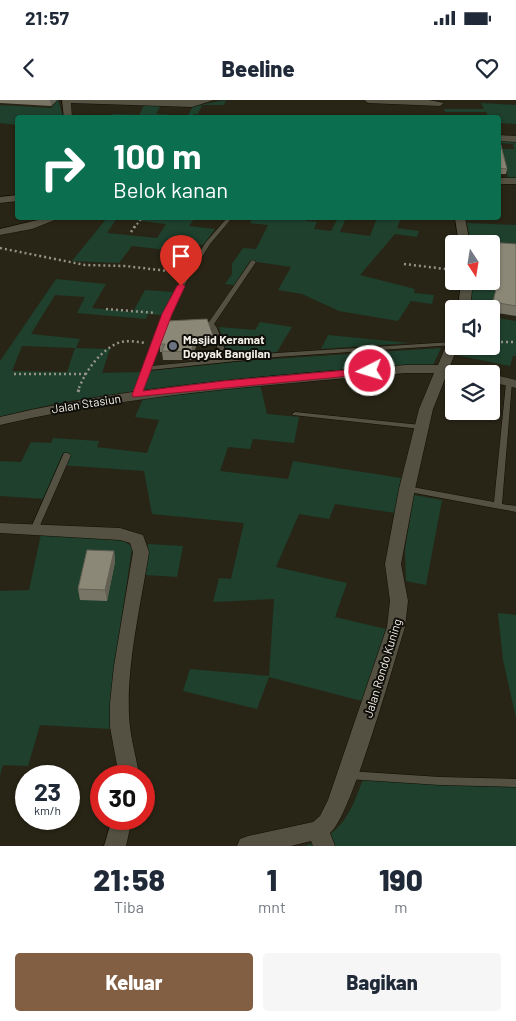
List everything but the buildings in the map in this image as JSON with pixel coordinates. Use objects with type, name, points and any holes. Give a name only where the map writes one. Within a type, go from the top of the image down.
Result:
[{"type":"street","points":[[68,115],[66,100],[192,104],[210,100]]},
{"type":"street","points":[[368,100],[440,104]]},
{"type":"street","points":[[501,138],[516,139]]},
{"type":"street","points":[[501,180],[516,181]]},
{"type":"street","points":[[0,200],[15,198]]},
{"type":"street","points":[[0,232],[28,227],[49,220]]},
{"type":"street","points":[[460,220],[463,235]]},
{"type":"street","name":"Jalan Rondo Kuning","points":[[248,846],[321,838],[327,822],[334,813],[396,628],[399,601],[393,564],[407,490],[422,427],[448,355]]},
{"type":"street","name":"Jalan Stasiun","points":[[0,420],[75,404],[260,380],[370,371],[445,369]]},
{"type":"street","points":[[0,528],[120,534],[137,540],[140,545],[139,567],[123,666],[120,703],[120,727],[127,765]]},
{"type":"street","points":[[115,846],[119,830]]},
{"type":"lane","points":[[137,395],[167,314],[188,274],[211,238],[227,220]]},
{"type":"lane","points":[[210,324],[253,262]]},
{"type":"lane","points":[[164,321],[174,322]]},
{"type":"lane","points":[[193,323],[210,324],[216,330],[225,360]]},
{"type":"lane","points":[[147,368],[225,360],[445,344]]},
{"type":"lane","points":[[498,505],[512,384]]},
{"type":"lane","points":[[295,414],[422,427]]},
{"type":"lane","points":[[34,530],[66,455]]},
{"type":"lane","points":[[407,490],[516,508]]},
{"type":"lane","points":[[348,774],[440,781],[516,783]]},
{"type":"path","points":[[131,232],[140,220]]},
{"type":"path","points":[[0,248],[84,265],[125,266],[188,274]]},
{"type":"path","points":[[404,264],[445,269]]},
{"type":"path","points":[[106,309],[167,314]]},
{"type":"path","points":[[75,404],[86,374],[102,355],[120,342],[155,344]]},
{"type":"path","points":[[500,342],[516,342]]},
{"type":"path","points":[[14,374],[86,374]]},
{"type":"green space","points":[[58,100],[62,115],[15,115],[15,125],[0,123],[0,105],[51,108]]},
{"type":"green space","points":[[226,100],[224,105],[202,105],[198,114],[188,115],[193,106]]},
{"type":"green space","points":[[481,103],[516,105],[516,124],[501,123],[501,115],[488,115],[486,112],[445,112],[444,109],[484,109]]},
{"type":"green space","points":[[145,104],[161,105],[156,114],[172,115],[139,115]]},
{"type":"green space","points":[[501,140],[516,140],[516,179],[501,179],[508,177],[501,149],[514,149],[513,144],[501,143]]},
{"type":"green space","points":[[105,220],[116,220],[107,233],[157,238],[166,224],[133,220],[194,220],[189,226],[215,229],[203,245],[173,242],[167,250],[132,246],[119,263],[72,261]]},
{"type":"green space","points":[[252,220],[307,220],[317,222],[314,229],[331,231],[337,220],[345,220],[340,232],[370,236],[376,220],[400,220],[397,228],[419,231],[417,237],[395,234],[360,275],[415,289],[414,293],[434,295],[432,304],[411,301],[398,321],[339,311],[302,294],[278,290],[291,267],[250,261],[234,285],[225,284],[232,274],[232,264],[243,248],[256,249],[268,225],[250,223]]},
{"type":"green space","points":[[467,223],[516,225],[516,253],[500,247],[500,235],[469,235]]},
{"type":"green space","points":[[500,278],[516,304],[500,302],[500,300],[471,300],[471,290],[500,290]]},
{"type":"green space","points":[[56,279],[106,284],[92,308],[133,312],[145,290],[173,292],[163,315],[148,314],[146,319],[77,313],[85,297],[55,295],[31,334],[80,339],[76,348],[110,349],[102,373],[140,372],[257,360],[441,348],[433,365],[314,372],[194,384],[48,405],[0,417],[0,361]],"holes":[[[22,346],[75,348],[67,372],[12,371]]]},
{"type":"green space","points":[[500,318],[516,321],[516,356],[513,356],[510,366],[456,355],[500,355]]},
{"type":"green space","points":[[260,322],[292,327],[277,352],[228,356],[219,327],[255,330]]},
{"type":"green space","points":[[328,335],[409,343],[321,349]]},
{"type":"green space","points":[[260,384],[267,414],[299,417],[294,443],[253,439],[250,449],[228,447],[220,471],[288,479],[293,461],[401,478],[395,513],[335,504],[329,519],[299,514],[276,567],[347,583],[335,617],[386,629],[362,701],[269,677],[257,709],[183,691],[190,669],[269,676],[274,599],[213,602],[219,578],[231,579],[244,523],[152,514],[144,471],[59,465],[46,499],[0,496],[0,461],[21,462],[31,442],[51,443],[53,438],[99,441],[97,447],[147,453],[159,420],[135,417],[144,397]]},
{"type":"green space","points":[[414,495],[442,500],[426,585],[406,581],[405,549]]},
{"type":"green space","points":[[41,534],[105,537],[127,543],[132,548],[114,669],[110,729],[40,725],[28,765],[3,765],[0,776],[0,591],[29,590]]},
{"type":"green space","points":[[148,544],[183,546],[177,577],[146,575]]},
{"type":"green space","points":[[498,613],[516,615],[516,718],[503,660]]},
{"type":"green space","points":[[364,776],[516,783],[516,846],[304,846],[317,841],[337,829],[350,811]]},
{"type":"place","name":"Masjid Keramat Dopyak Bangilan","points":[[173,346]]},
{"type":"route","points":[[181,286],[167,314],[137,395],[260,380],[370,371]]}]
